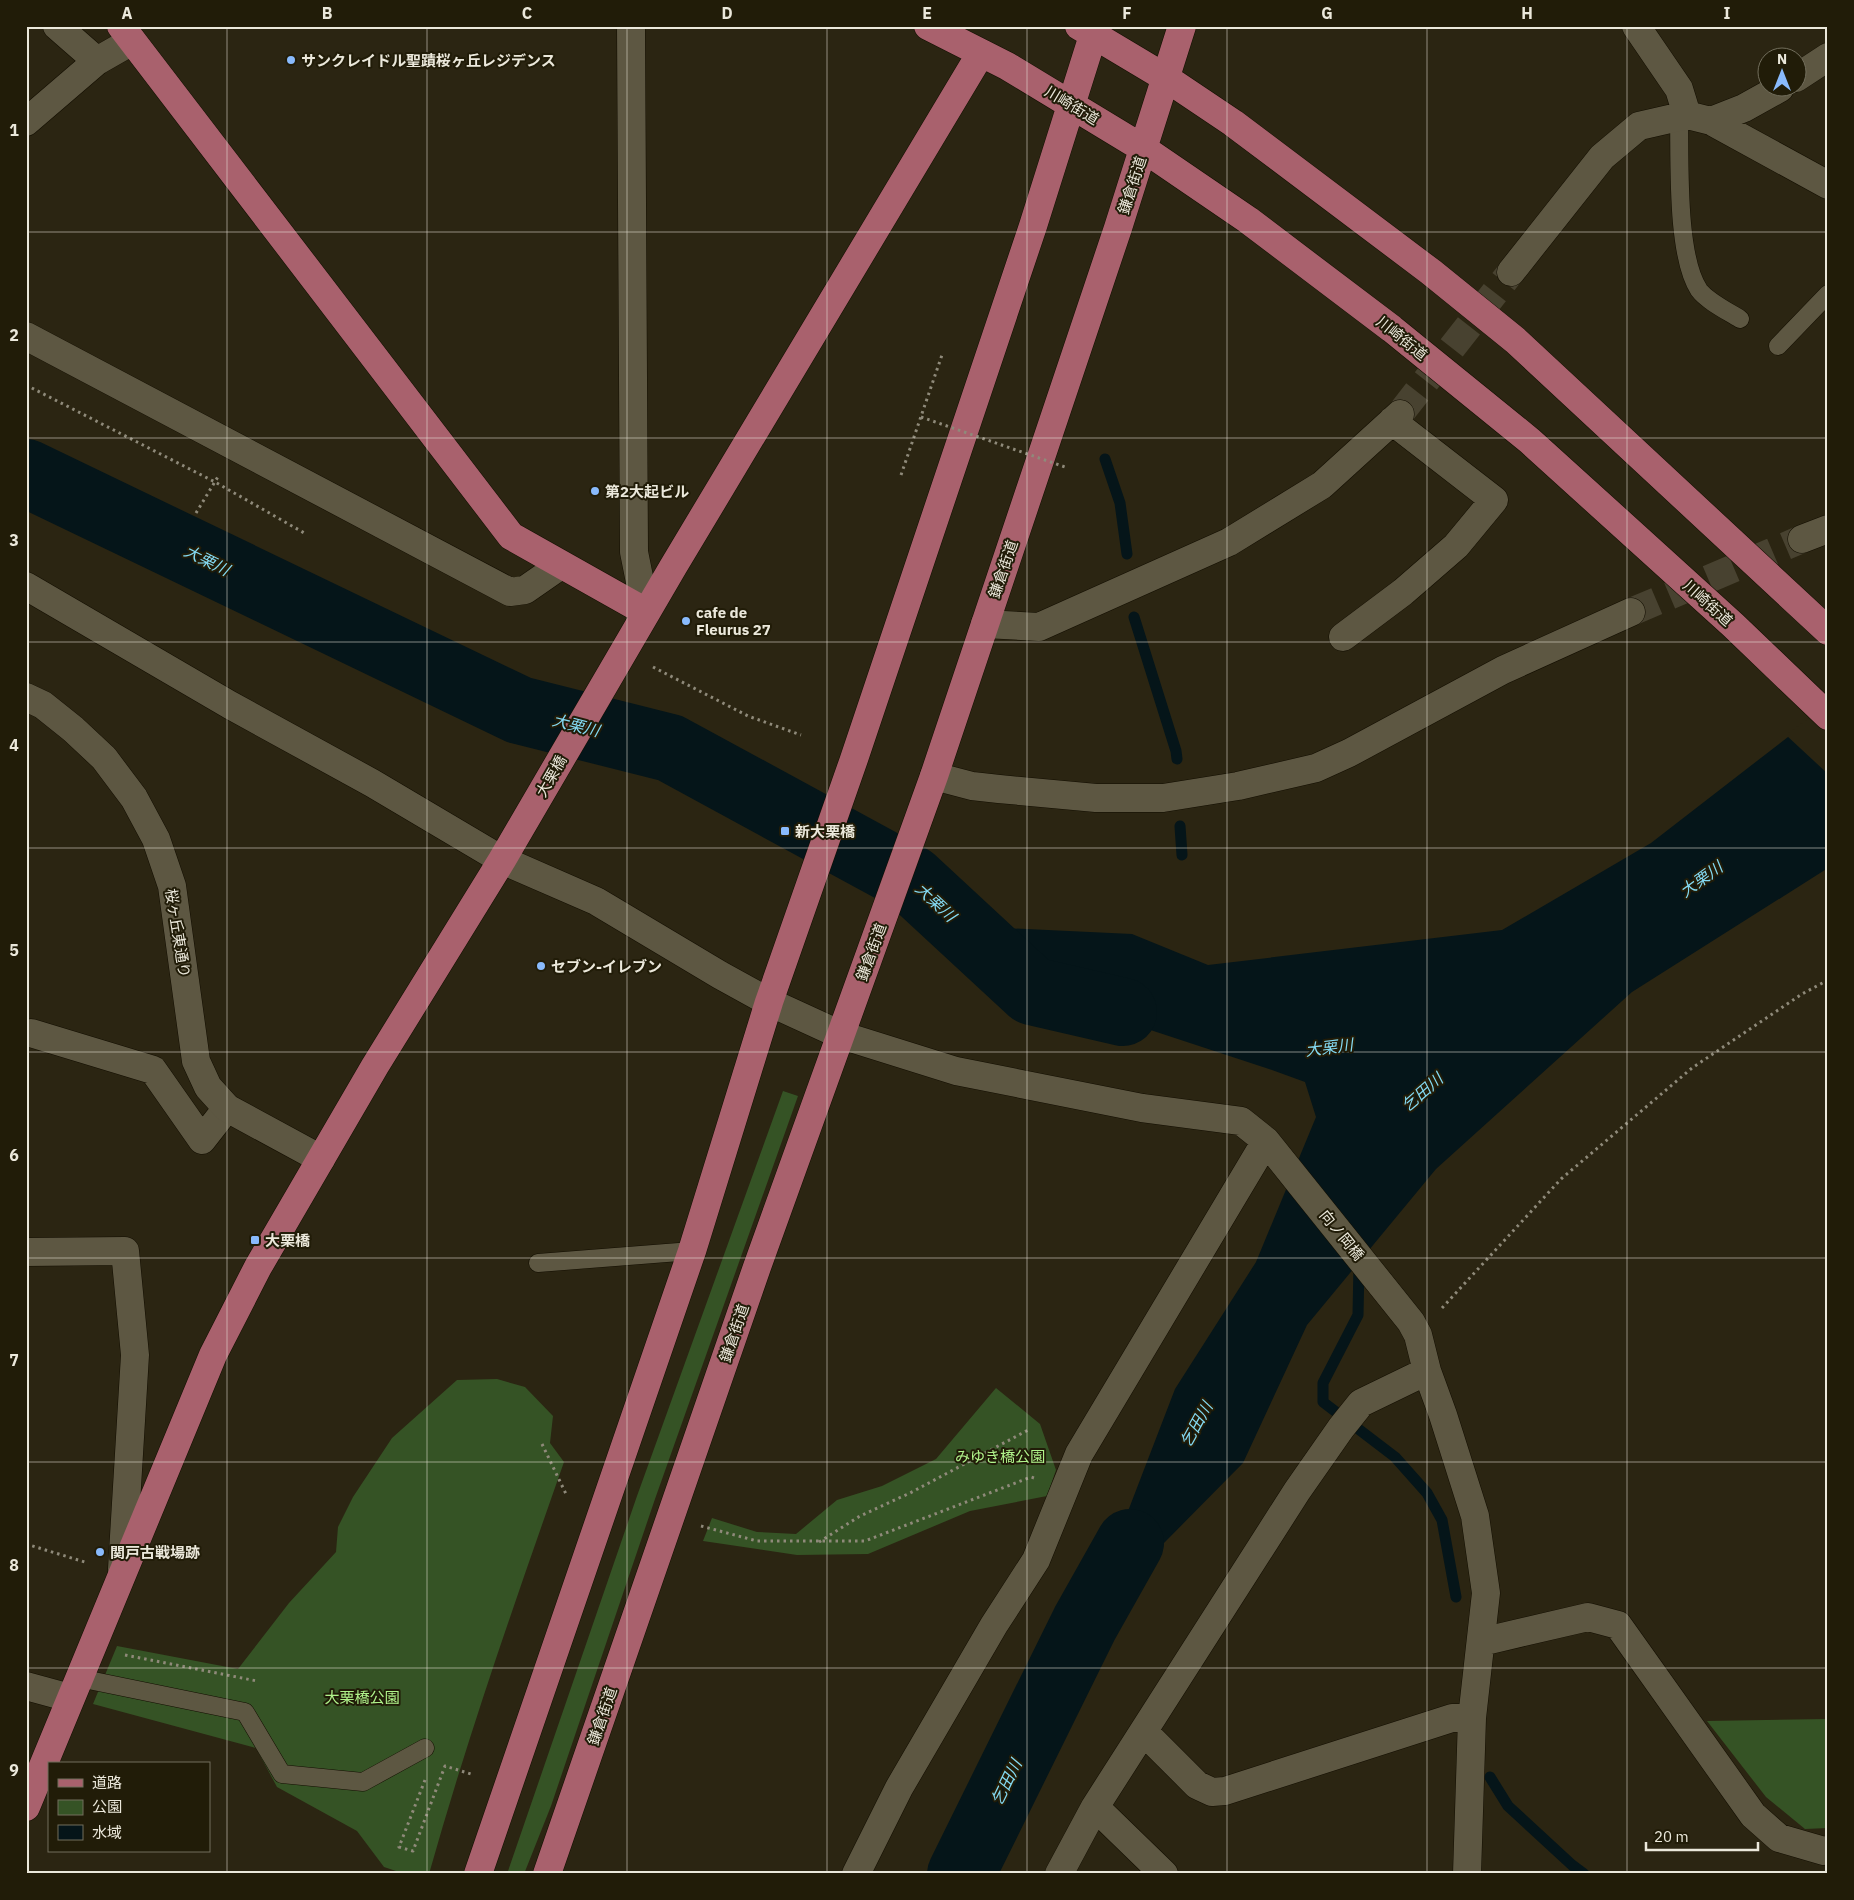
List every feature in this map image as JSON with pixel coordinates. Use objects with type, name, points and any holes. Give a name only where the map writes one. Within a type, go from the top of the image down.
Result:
[{"type":"main road","name":"川崎街道","points":[[928,26],[981,53],[1071,104],[1144,149],[1248,220],[1392,329],[1530,441],[1733,625],[1828,716]]},
{"type":"main road","name":"鎌倉街道","points":[[547,1874],[756,1267],[932,781],[1144,149],[1182,26]]},
{"type":"main road","points":[[478,1874],[692,1251],[773,992],[853,762],[1029,235],[1071,104],[1090,29],[1233,123],[1289,163],[1431,272],[1507,334],[1828,631]]},
{"type":"main road","points":[[126,34],[511,536],[646,612]]},
{"type":"main road","name":"大栗橋","points":[[26,1807],[213,1355],[258,1267],[375,1066],[508,851],[646,612],[981,53]]},
{"type":"street","points":[[57,26],[97,61]]},
{"type":"street","points":[[631,26],[634,552],[646,612]]},
{"type":"street","points":[[1636,26],[1679,89],[1692,118],[1828,184]]},
{"type":"street","points":[[26,122],[126,34]]},
{"type":"street","points":[[1806,71],[1828,57]]},
{"type":"street","points":[[1511,272],[1602,157],[1639,126],[1744,108],[1762,98]]},
{"type":"street","points":[[26,336],[510,592],[525,590],[560,565]]},
{"type":"street","points":[[985,624],[1039,627],[1229,542],[1322,485],[1396,418],[1494,500],[1456,546],[1403,592],[1343,637]]},
{"type":"street","points":[[1802,539],[1828,529]]},
{"type":"street","name":"向ノ岡橋","points":[[26,586],[230,705],[372,783],[508,851],[720,975],[773,992],[845,1025],[956,1071],[1142,1108],[1241,1121],[1270,1145],[1415,1328]]},
{"type":"street","points":[[932,781],[999,790],[1096,798],[1163,798],[1238,786],[1316,768],[1349,753],[1503,670],[1631,612]]},
{"type":"street","name":"桜ヶ丘東通り","points":[[26,697],[43,705],[73,729],[104,758],[134,798],[156,839],[172,886],[196,1061],[208,1087],[226,1108],[321,1159]]},
{"type":"street","points":[[30,1033],[153,1070],[202,1140],[226,1108]]},
{"type":"street","points":[[856,1874],[899,1788],[994,1625],[1036,1560],[1079,1454],[1270,1145]]},
{"type":"street","points":[[26,1252],[125,1251],[135,1355],[122,1573]]},
{"type":"street","points":[[1415,1328],[1427,1371],[1475,1516],[1486,1593],[1472,1718],[1467,1874]]},
{"type":"street","points":[[1059,1874],[1095,1807],[1297,1491],[1340,1428],[1361,1403],[1427,1371]]},
{"type":"street","points":[[1481,1642],[1588,1617],[1618,1625],[1753,1815],[1779,1838],[1824,1851],[1828,1850]]},
{"type":"street","points":[[26,1686],[75,1688]]},
{"type":"street","points":[[1144,1732],[1198,1785],[1212,1792],[1225,1791],[1452,1718],[1472,1718]]},
{"type":"street","points":[[1095,1807],[1164,1874]]},
{"type":"lane","points":[[1692,118],[1682,221],[1692,277],[1700,292],[1740,318]]},
{"type":"lane","points":[[1778,346],[1828,294]]},
{"type":"lane","points":[[538,1263],[692,1251]]},
{"type":"lane","points":[[75,1688],[245,1712],[282,1774],[363,1782],[425,1748]]},
{"type":"path","points":[[901,475],[943,352]]},
{"type":"path","points":[[26,385],[215,482],[306,534]]},
{"type":"path","points":[[920,417],[1065,467]]},
{"type":"path","points":[[196,513],[237,446]]},
{"type":"path","points":[[646,663],[748,716],[801,734]]},
{"type":"path","points":[[1415,1328],[1561,1179],[1692,1068],[1802,994],[1828,980]]},
{"type":"path","points":[[819,1542],[860,1516],[910,1493],[1030,1429]]},
{"type":"path","points":[[542,1444],[566,1494]]},
{"type":"path","points":[[698,1526],[757,1541],[865,1541],[1032,1478],[1066,1486]]},
{"type":"path","points":[[26,1544],[122,1573]]},
{"type":"path","points":[[92,1648],[257,1681]]},
{"type":"path","points":[[425,1748],[436,1751],[399,1847],[413,1851],[446,1766],[471,1774]]},
{"type":"green space","points":[[783,1091],[798,1096],[655,1499],[551,1806],[524,1874],[507,1874],[637,1496]]},
{"type":"green space","name":"大栗橋公園","points":[[497,1379],[525,1387],[553,1416],[550,1443],[564,1462],[476,1719],[429,1874],[405,1874],[384,1867],[357,1831],[277,1787],[256,1748],[93,1704],[117,1646],[238,1669],[289,1603],[336,1552],[338,1527],[353,1497],[392,1438],[457,1380]]},
{"type":"green space","name":"みゆき橋公園","points":[[996,1388],[1040,1424],[1056,1470],[1047,1496],[970,1511],[868,1554],[797,1555],[703,1541],[712,1518],[757,1532],[796,1534],[837,1500],[882,1486],[936,1459]]},
{"type":"green space","points":[[1828,1719],[1828,1828],[1805,1829],[1766,1797],[1707,1721]]},
{"type":"water","points":[[1828,706],[1828,868],[1632,992],[1436,1169],[1307,1325],[1243,1463],[1085,1623],[1175,1389],[1256,1262],[1316,1117],[1305,1082],[1032,991],[962,926],[1132,934],[1208,965],[1502,930],[1651,843]]},
{"type":"pier","points":[[1828,704],[1828,774],[1786,735]]},
{"type":"waterway","points":[[1105,459],[1120,503],[1127,554]]},
{"type":"waterway","name":"大栗川","points":[[26,473],[519,710],[670,748],[911,879],[1032,991],[1123,1012]]},
{"type":"waterway","points":[[1134,617],[1177,759]]},
{"type":"waterway","points":[[1180,826],[1182,855]]},
{"type":"waterway","points":[[1359,1265],[1358,1315],[1323,1383],[1323,1402],[1395,1457],[1427,1493],[1442,1520],[1456,1597]]},
{"type":"waterway","name":"乞田川","points":[[961,1874],[1085,1623],[1130,1543]]},
{"type":"waterway","points":[[1490,1777],[1508,1806],[1584,1874]]},
{"type":"tunnel","points":[[1400,414],[1511,272]]},
{"type":"tunnel","points":[[1631,612],[1802,539]]},
{"type":"place","name":"サンクレイドル聖蹟桜ヶ丘レジデンス","points":[[291,60]]},
{"type":"place","name":"第2大起ビル","points":[[595,491]]},
{"type":"place","name":"cafe de Fleurus 27","points":[[686,621]]},
{"type":"place","name":"新大栗橋","points":[[785,831]]},
{"type":"place","name":"セブン-イレブン","points":[[541,966]]},
{"type":"place","name":"大栗橋","points":[[255,1240]]},
{"type":"place","name":"関戸古戦場跡","points":[[100,1552]]}]
